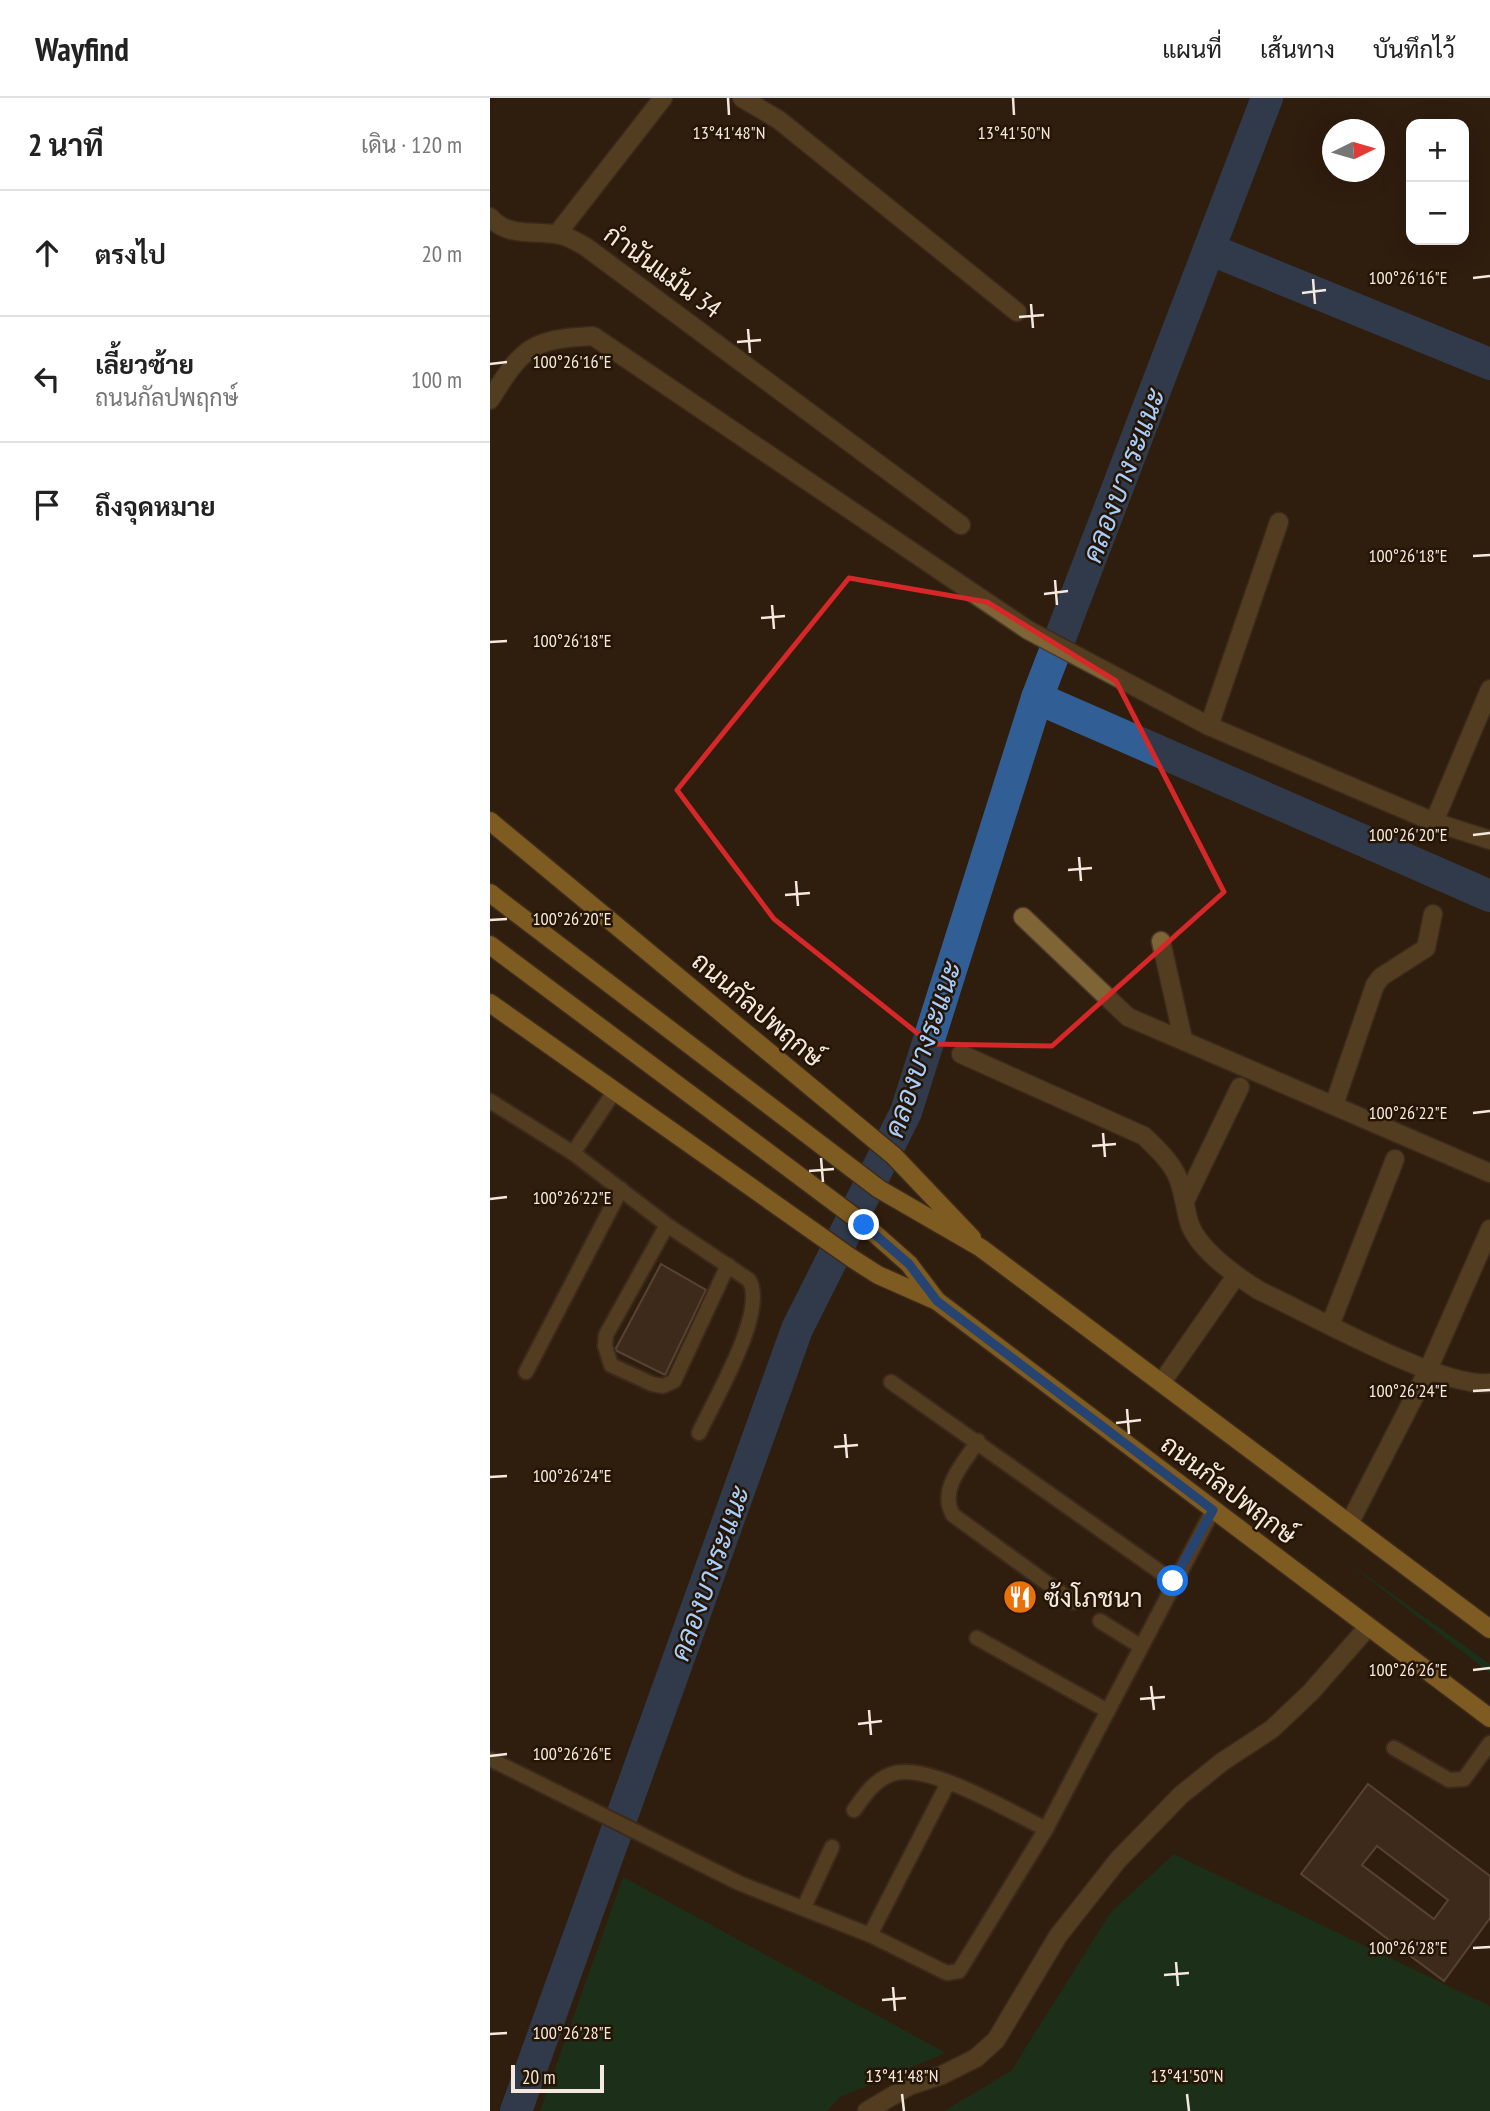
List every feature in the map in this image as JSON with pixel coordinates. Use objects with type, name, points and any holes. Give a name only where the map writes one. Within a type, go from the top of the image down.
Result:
[{"type":"main road","name":"ถนนกัลปพฤกษ์","points":[[490,821],[894,1156],[981,1248]]},
{"type":"main road","name":"ถนนกัลปพฤกษ์","points":[[490,893],[879,1189],[981,1248],[1490,1629]]},
{"type":"main road","name":"ถนนกัลปพฤกษ์","points":[[490,945],[864,1225],[909,1264],[937,1301]]},
{"type":"main road","name":"ถนนกัลปพฤกษ์","points":[[490,1003],[850,1257],[878,1275],[937,1301],[1490,1718]]},
{"type":"street","points":[[557,234],[663,98]]},
{"type":"street","points":[[742,98],[779,120],[1017,312]]},
{"type":"street","name":"กำนันแม้น 34","points":[[490,217],[497,225],[522,233],[557,234],[586,247],[961,525]]},
{"type":"street","points":[[490,400],[509,370],[532,347],[552,338],[593,336],[1028,630],[1209,726],[1434,822],[1490,839]]},
{"type":"street","points":[[1209,726],[1279,522]]},
{"type":"street","points":[[1434,822],[1490,689]]},
{"type":"street","points":[[1334,1105],[1374,985],[1381,977],[1426,948],[1433,914]]},
{"type":"street","points":[[1023,916],[1128,1017],[1490,1173]]},
{"type":"street","points":[[1161,940],[1183,1039]]},
{"type":"street","points":[[961,1054],[1144,1136],[1167,1159],[1178,1176],[1191,1226],[1200,1241],[1237,1276],[1428,1370],[1478,1384],[1490,1383]]},
{"type":"street","points":[[1185,1200],[1240,1087]]},
{"type":"street","points":[[1331,1323],[1395,1159]]},
{"type":"street","points":[[1349,1524],[1428,1370],[1490,1229]]},
{"type":"street","points":[[1162,1382],[1237,1276]]},
{"type":"street","points":[[867,2111],[909,2086],[942,2075],[976,2058],[996,2040],[1058,1936],[1118,1860],[1181,1795],[1222,1762],[1272,1729],[1311,1692],[1368,1627]]},
{"type":"lane","points":[[573,1153],[614,1092]]},
{"type":"lane","points":[[490,1101],[573,1153],[667,1225],[749,1280],[754,1288],[752,1316],[699,1433]]},
{"type":"lane","points":[[526,1373],[621,1189]]},
{"type":"lane","points":[[667,1225],[606,1335],[607,1358],[611,1365],[652,1384],[663,1386],[674,1381],[728,1265]]},
{"type":"lane","points":[[891,1382],[1173,1581]]},
{"type":"lane","points":[[978,1441],[947,1495],[953,1516],[1073,1602]]},
{"type":"lane","points":[[490,1759],[739,1883],[870,1935],[947,1973],[959,1971],[1046,1829],[1173,1581],[1213,1510]]},
{"type":"lane","points":[[1100,1621],[1140,1646]]},
{"type":"lane","points":[[976,1638],[1106,1710]]},
{"type":"lane","points":[[1394,1748],[1449,1780],[1464,1779],[1490,1743]]},
{"type":"lane","points":[[854,1810],[872,1785],[892,1773],[914,1771],[948,1783],[1046,1829]]},
{"type":"lane","points":[[870,1935],[948,1783]]},
{"type":"lane","points":[[804,1907],[832,1847]]},
{"type":"highlighted area","points":[[849,578],[987,602],[1116,681],[1224,892],[1052,1046],[931,1044],[774,919],[677,790]]},
{"type":"green space","points":[[1342,1558],[1490,1664],[1490,1673]]},
{"type":"green space","points":[[1174,1854],[1490,2006],[1490,2111],[944,2111],[1011,2071],[1111,1912]]},
{"type":"green space","points":[[623,1877],[946,2053],[840,2097],[827,2111],[540,2111]]},
{"type":"building","points":[[661,1264],[706,1290],[665,1375],[615,1350]]},
{"type":"building","points":[[1368,1784],[1490,1876],[1490,1918],[1444,1981],[1301,1874]],"holes":[[[1377,1846],[1448,1900],[1434,1919],[1362,1865]]]},
{"type":"waterway","name":"คลองบางระแนะ","points":[[516,2111],[797,1329],[906,1112],[1037,698],[1267,98]]},
{"type":"waterway","points":[[1209,249],[1490,364]]},
{"type":"waterway","points":[[1037,698],[1490,896]]},
{"type":"place","name":"ซ้งโภชนา","points":[[1020,1597]]},
{"type":"route","points":[[864,1225],[909,1264],[937,1301],[1213,1510],[1173,1581]]}]
